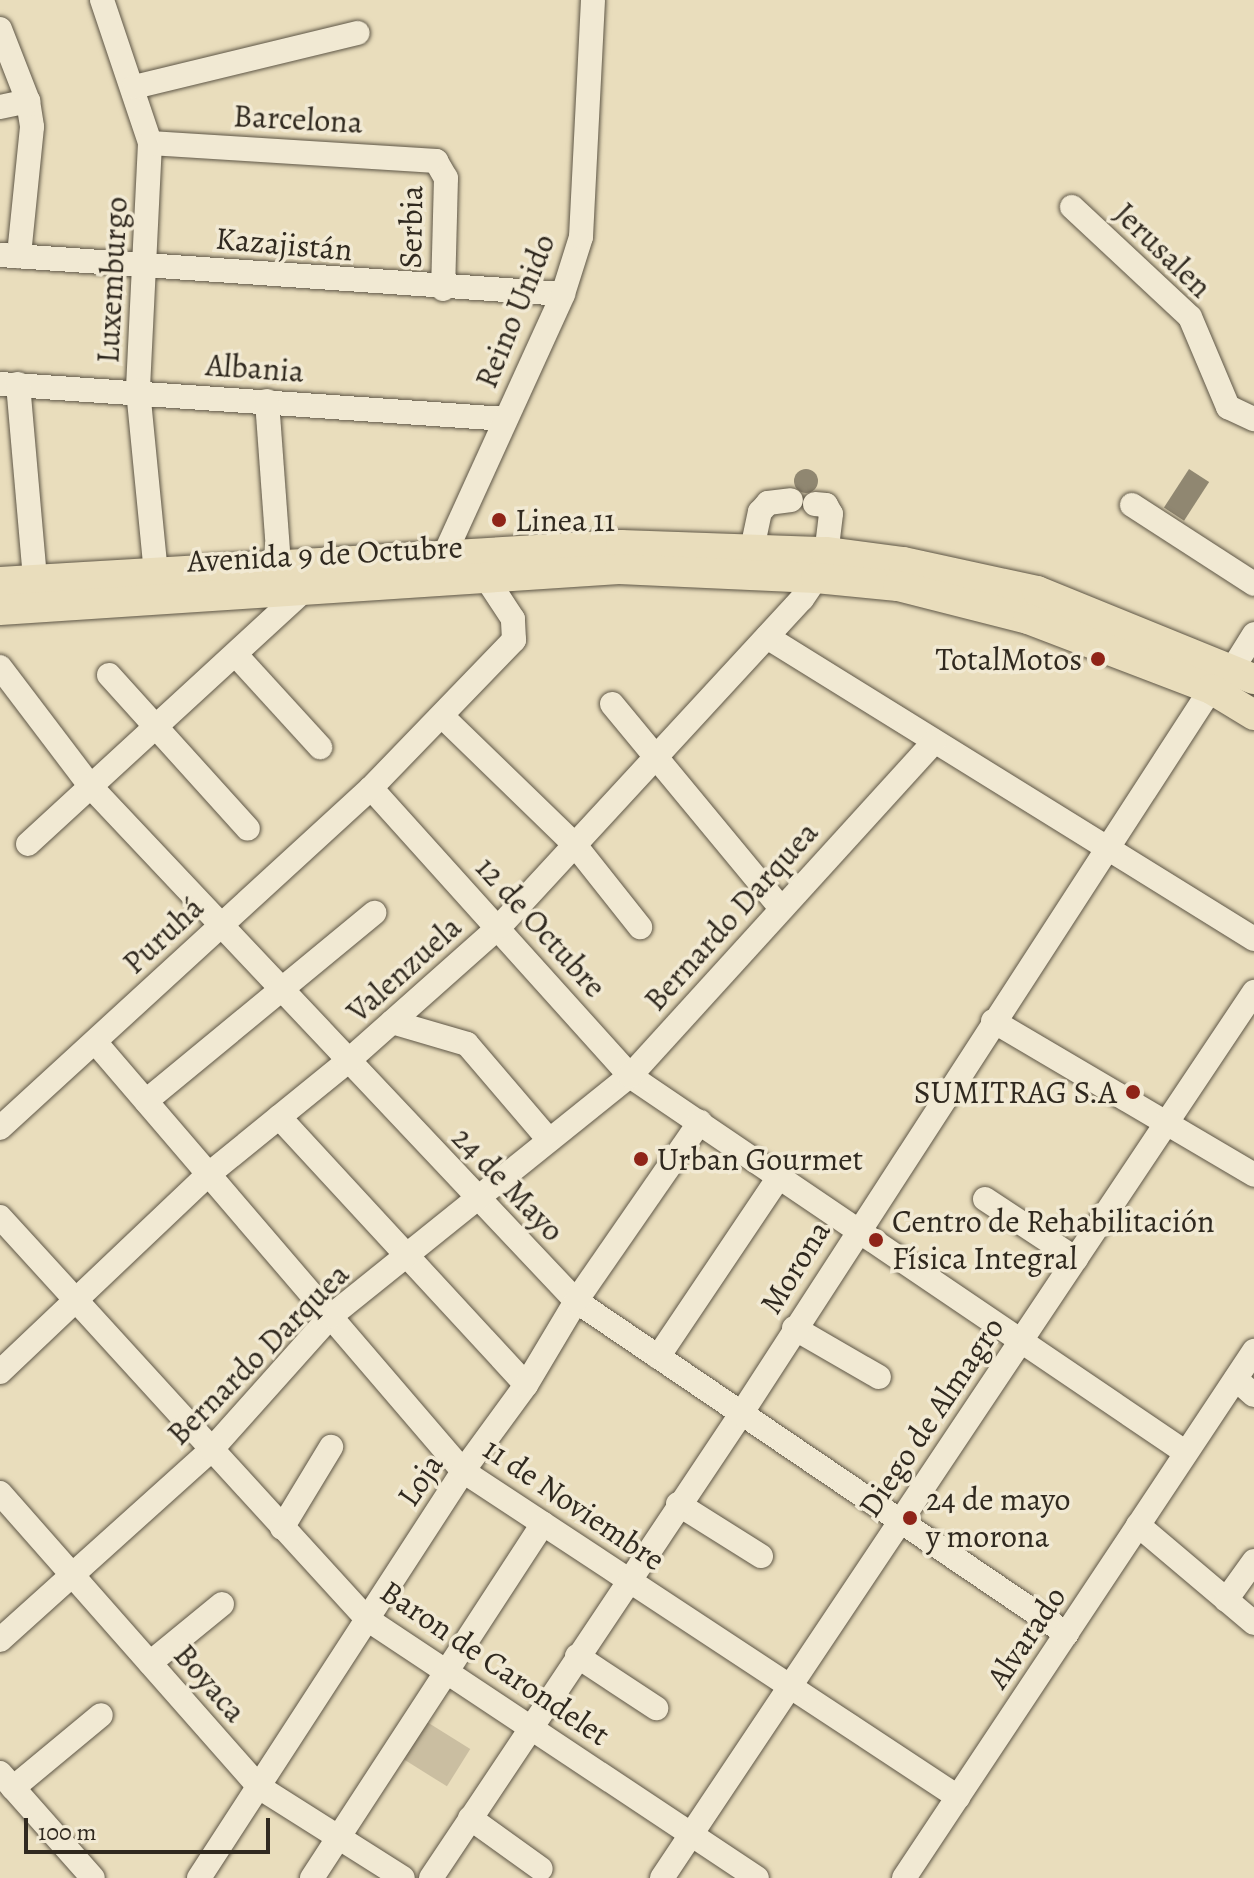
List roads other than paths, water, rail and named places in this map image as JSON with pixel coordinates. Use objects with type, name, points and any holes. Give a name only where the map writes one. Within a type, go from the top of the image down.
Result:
[{"type":"main road","name":"Avenida 9 de Octubre","points":[[0,610],[305,589],[621,545],[752,549],[1028,619],[1211,689],[1254,715]]},
{"type":"main road","name":"Avenida 9 de Octubre","points":[[0,582],[279,564],[437,570],[488,581],[619,569],[903,562],[1037,591],[1243,673]]},
{"type":"street","name":"Luxemburgo","points":[[104,0],[150,143],[138,390],[156,572]]},
{"type":"street","name":"Reino Unido","points":[[437,570],[563,294],[581,237],[593,0]]},
{"type":"street","points":[[0,29],[28,101],[32,127],[9,256]]},
{"type":"street","points":[[134,87],[358,33]]},
{"type":"street","points":[[0,107],[28,101]]},
{"type":"street","name":"Barcelona","points":[[150,143],[429,159],[441,165]]},
{"type":"street","name":"Serbia","points":[[441,165],[446,178],[443,289]]},
{"type":"street","name":"Jerusalen","points":[[1072,207],[1190,317],[1228,407],[1254,419]]},
{"type":"street","name":"Kazajistán","points":[[9,256],[443,289],[563,294]]},
{"type":"street","points":[[9,384],[35,579]]},
{"type":"street","name":"Albania","points":[[9,384],[138,390],[505,419]]},
{"type":"street","points":[[267,401],[279,564]]},
{"type":"street","points":[[752,549],[760,512],[768,503],[826,505],[831,514],[821,565]]},
{"type":"street","points":[[1132,505],[1254,584]]},
{"type":"street","name":"Valenzuela","points":[[0,1372],[209,1174],[348,1061],[500,926],[767,637],[821,565]]},
{"type":"street","name":"Puruhá","points":[[0,1128],[371,788],[443,717],[514,640],[513,619],[488,581]]},
{"type":"street","points":[[28,844],[305,589]]},
{"type":"street","points":[[1243,673],[1254,634]]},
{"type":"street","points":[[767,637],[891,709],[934,742],[1254,939]]},
{"type":"street","points":[[236,655],[320,747]]},
{"type":"street","name":"24 de Mayo","points":[[0,667],[92,788],[576,1301],[1067,1634]]},
{"type":"street","points":[[109,675],[248,829]]},
{"type":"street","name":"Morona","points":[[431,1878],[627,1579],[741,1414],[858,1226],[1211,689]]},
{"type":"street","points":[[612,704],[780,907]]},
{"type":"street","points":[[443,717],[575,845],[640,927]]},
{"type":"street","name":"Bernardo Darquea","points":[[0,1640],[212,1449],[331,1316],[630,1076],[780,907],[934,742]]},
{"type":"street","name":"12 de Octubre","points":[[371,788],[500,926],[630,1076],[779,1177],[858,1226],[1021,1343],[1185,1452]]},
{"type":"street","points":[[146,1101],[374,913]]},
{"type":"street","name":"Diego de Almagro","points":[[662,1878],[898,1520],[1021,1343],[1254,992]]},
{"type":"street","points":[[993,1021],[1254,1175]]},
{"type":"street","points":[[392,1022],[467,1044],[549,1140]]},
{"type":"street","name":"11 de Noviembre","points":[[96,1043],[463,1471],[958,1797]]},
{"type":"street","points":[[279,1117],[404,1258],[526,1385]]},
{"type":"street","name":"Loja","points":[[199,1878],[463,1471],[526,1385],[576,1301],[700,1122]]},
{"type":"street","points":[[658,1357],[779,1177]]},
{"type":"street","points":[[985,1199],[1076,1259]]},
{"type":"street","name":"Baron de Carondelet","points":[[0,1217],[367,1619],[757,1878]]},
{"type":"street","points":[[794,1328],[879,1377]]},
{"type":"street","name":"Alvarado","points":[[904,1878],[1185,1452],[1245,1387],[1254,1351]]},
{"type":"street","points":[[282,1528],[331,1447]]},
{"type":"street","name":"Boyaca","points":[[0,1493],[259,1787],[403,1878]]},
{"type":"street","points":[[678,1504],[761,1556]]},
{"type":"street","points":[[312,1878],[543,1524]]},
{"type":"street","points":[[1138,1525],[1254,1623]]},
{"type":"street","points":[[1226,1600],[1254,1561]]},
{"type":"street","points":[[150,1663],[222,1604]]},
{"type":"street","points":[[577,1656],[656,1708]]},
{"type":"street","points":[[93,1878],[7,1780],[101,1715]]},
{"type":"street","points":[[470,1818],[541,1869]]},
{"type":"place","name":"Linea 11","points":[[499,520]]},
{"type":"place","name":"TotalMotos","points":[[1098,659]]},
{"type":"place","name":"SUMITRAG S.A","points":[[1133,1092]]},
{"type":"place","name":"Urban Gourmet","points":[[641,1159]]},
{"type":"place","name":"Centro de Rehabilitación Física Integral","points":[[876,1240]]},
{"type":"place","name":"24 de mayo y morona","points":[[910,1518]]}]
